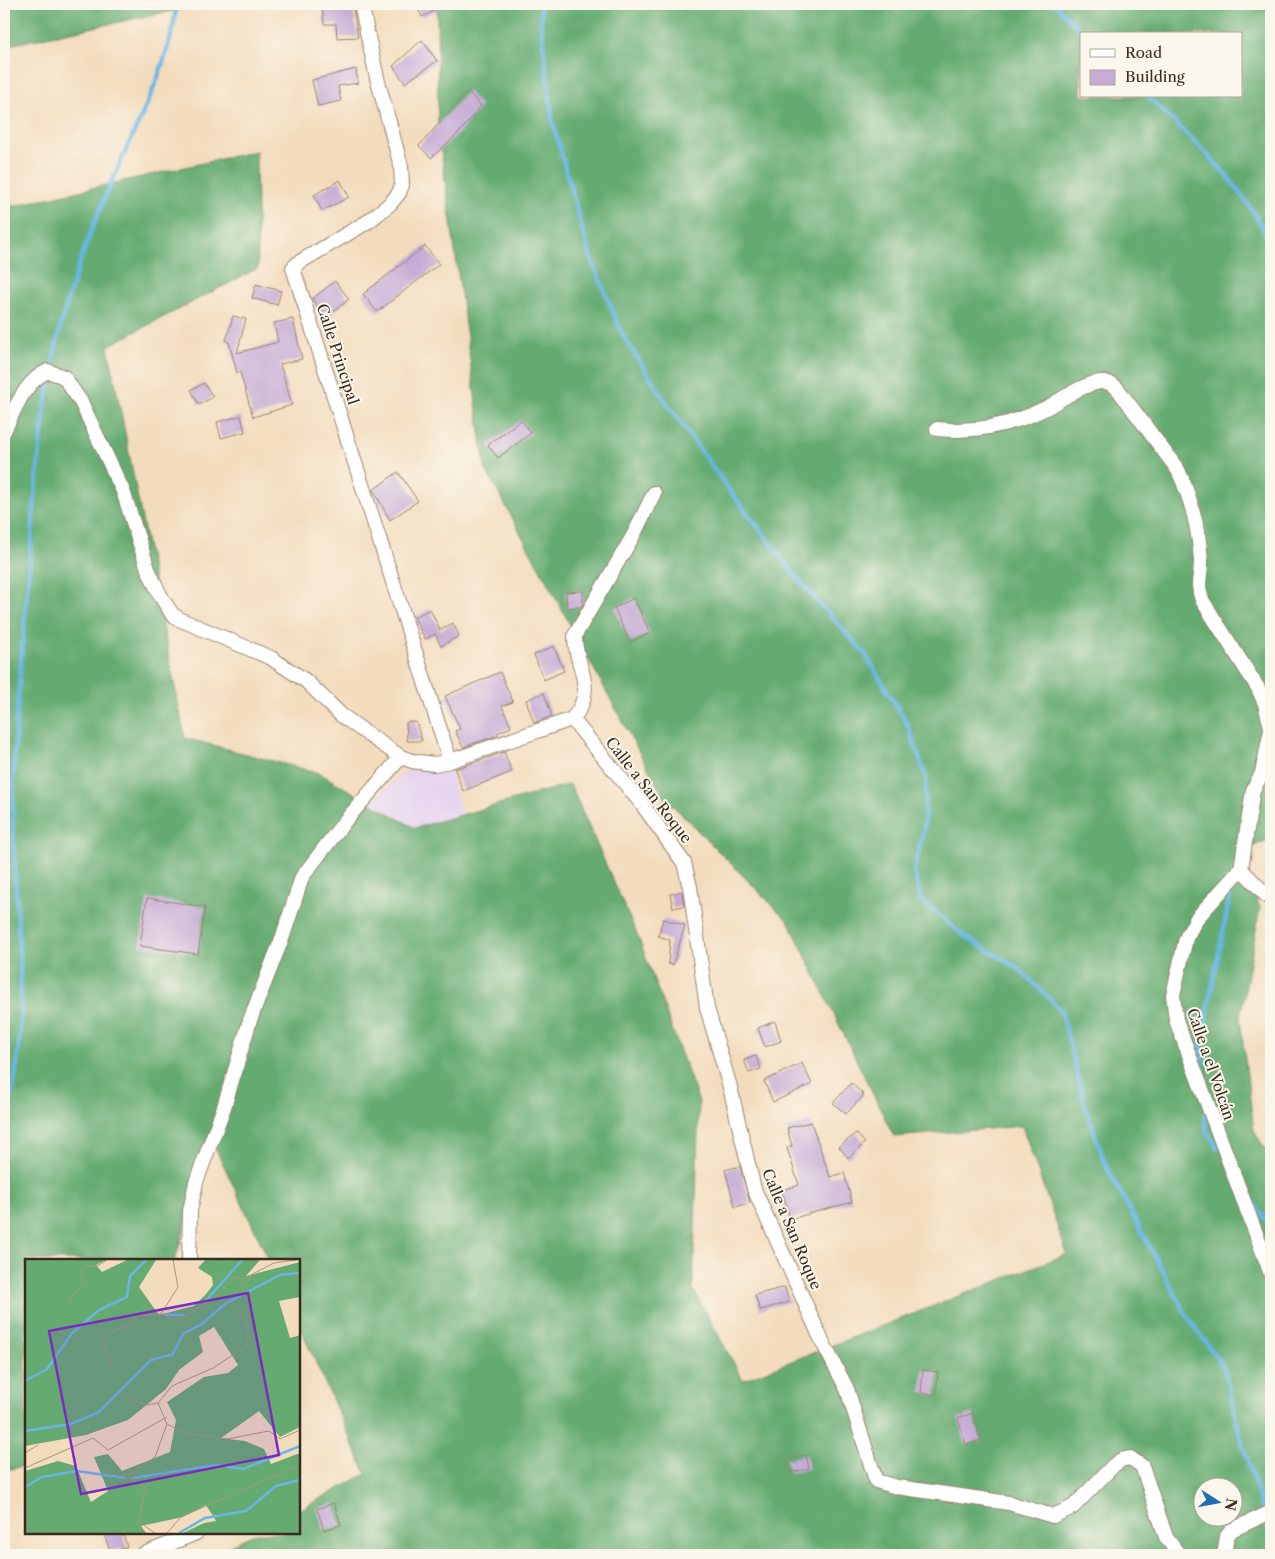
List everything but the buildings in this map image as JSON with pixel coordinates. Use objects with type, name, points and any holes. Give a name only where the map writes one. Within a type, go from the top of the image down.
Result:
[{"type":"street","name":"Calle Principal","points":[[361,4],[377,78],[401,166],[402,185],[399,193],[391,203],[369,221],[298,262],[294,268],[450,761]]},
{"type":"street","points":[[4,431],[26,390],[36,378],[48,371],[56,372],[64,377],[81,402],[123,491],[148,569],[160,595],[172,614],[190,624],[254,650],[278,663],[306,682],[341,714],[401,757],[428,763],[450,761],[572,719],[582,705],[584,684],[583,667],[574,643],[575,635],[633,536],[654,493]]},
{"type":"street","points":[[937,429],[968,431],[988,429],[1031,416],[1087,385],[1100,382],[1109,382],[1121,392],[1178,470],[1190,497],[1199,545],[1201,564],[1198,588],[1202,600],[1258,688],[1265,704],[1271,727]]},
{"type":"street","name":"Calle a San Roque","points":[[572,719],[642,804],[684,863],[690,887],[707,1008],[730,1087],[754,1189],[822,1341],[847,1390],[876,1481],[897,1487],[1009,1503],[1053,1516],[1073,1507],[1114,1465],[1121,1460],[1130,1458],[1142,1466],[1166,1537],[1179,1555]]},
{"type":"street","points":[[1271,730],[1262,773],[1253,790],[1241,869],[1271,900]]},
{"type":"street","points":[[189,1259],[190,1211],[196,1182],[224,1107],[250,1020],[283,936],[302,877],[345,820],[401,757]]},
{"type":"street","name":"Calle a el Volcán","points":[[1241,869],[1196,918],[1186,938],[1177,971],[1174,1010],[1271,1274]]},
{"type":"street","points":[[1224,1555],[1227,1536],[1232,1530],[1271,1512]]},
{"type":"street","points":[[142,1555],[194,1534]]},
{"type":"shaded area","points":[[413,770],[450,773],[464,821],[379,842],[371,809],[376,798],[401,774]]},
{"type":"green space","points":[[4,4],[205,4],[4,46]]},
{"type":"green space","points":[[437,4],[1271,4],[1271,838],[1240,853],[1260,908],[1240,1018],[1254,1131],[1271,1158],[1271,1555],[212,1555],[253,1534],[300,1534],[300,1509],[366,1474],[300,1327],[300,1259],[269,1259],[211,1139],[175,1259],[25,1259],[25,1465],[4,1471],[4,208],[256,151],[258,268],[108,346],[185,738],[319,773],[415,828],[570,784],[639,939],[699,1102],[693,1289],[743,1380],[1067,1254],[1022,1126],[894,1137],[789,922],[663,796],[485,468],[438,129]]},
{"type":"waterway","points":[[4,1121],[13,1087],[21,1015],[13,830],[16,718],[35,495],[49,383],[59,331],[82,255],[101,205],[160,73],[173,27],[177,4]]},
{"type":"waterway","points":[[541,4],[541,25],[553,124],[590,256],[622,334],[670,408],[724,483],[803,585],[865,654],[908,725],[926,777],[924,828],[914,871],[921,900],[964,936],[1019,969],[1061,1010],[1084,1102],[1106,1166],[1187,1316],[1224,1368],[1241,1439],[1271,1537]]},
{"type":"waterway","points":[[1055,4],[1082,32]]},
{"type":"waterway","points":[[1149,98],[1200,147],[1231,181],[1259,221],[1271,244]]},
{"type":"waterway","points":[[1203,1076],[1201,1043],[1230,896]]},
{"type":"waterway","points":[[1205,1114],[1206,1130],[1218,1148]]},
{"type":"waterway","points":[[1247,1192],[1271,1227]]}]
